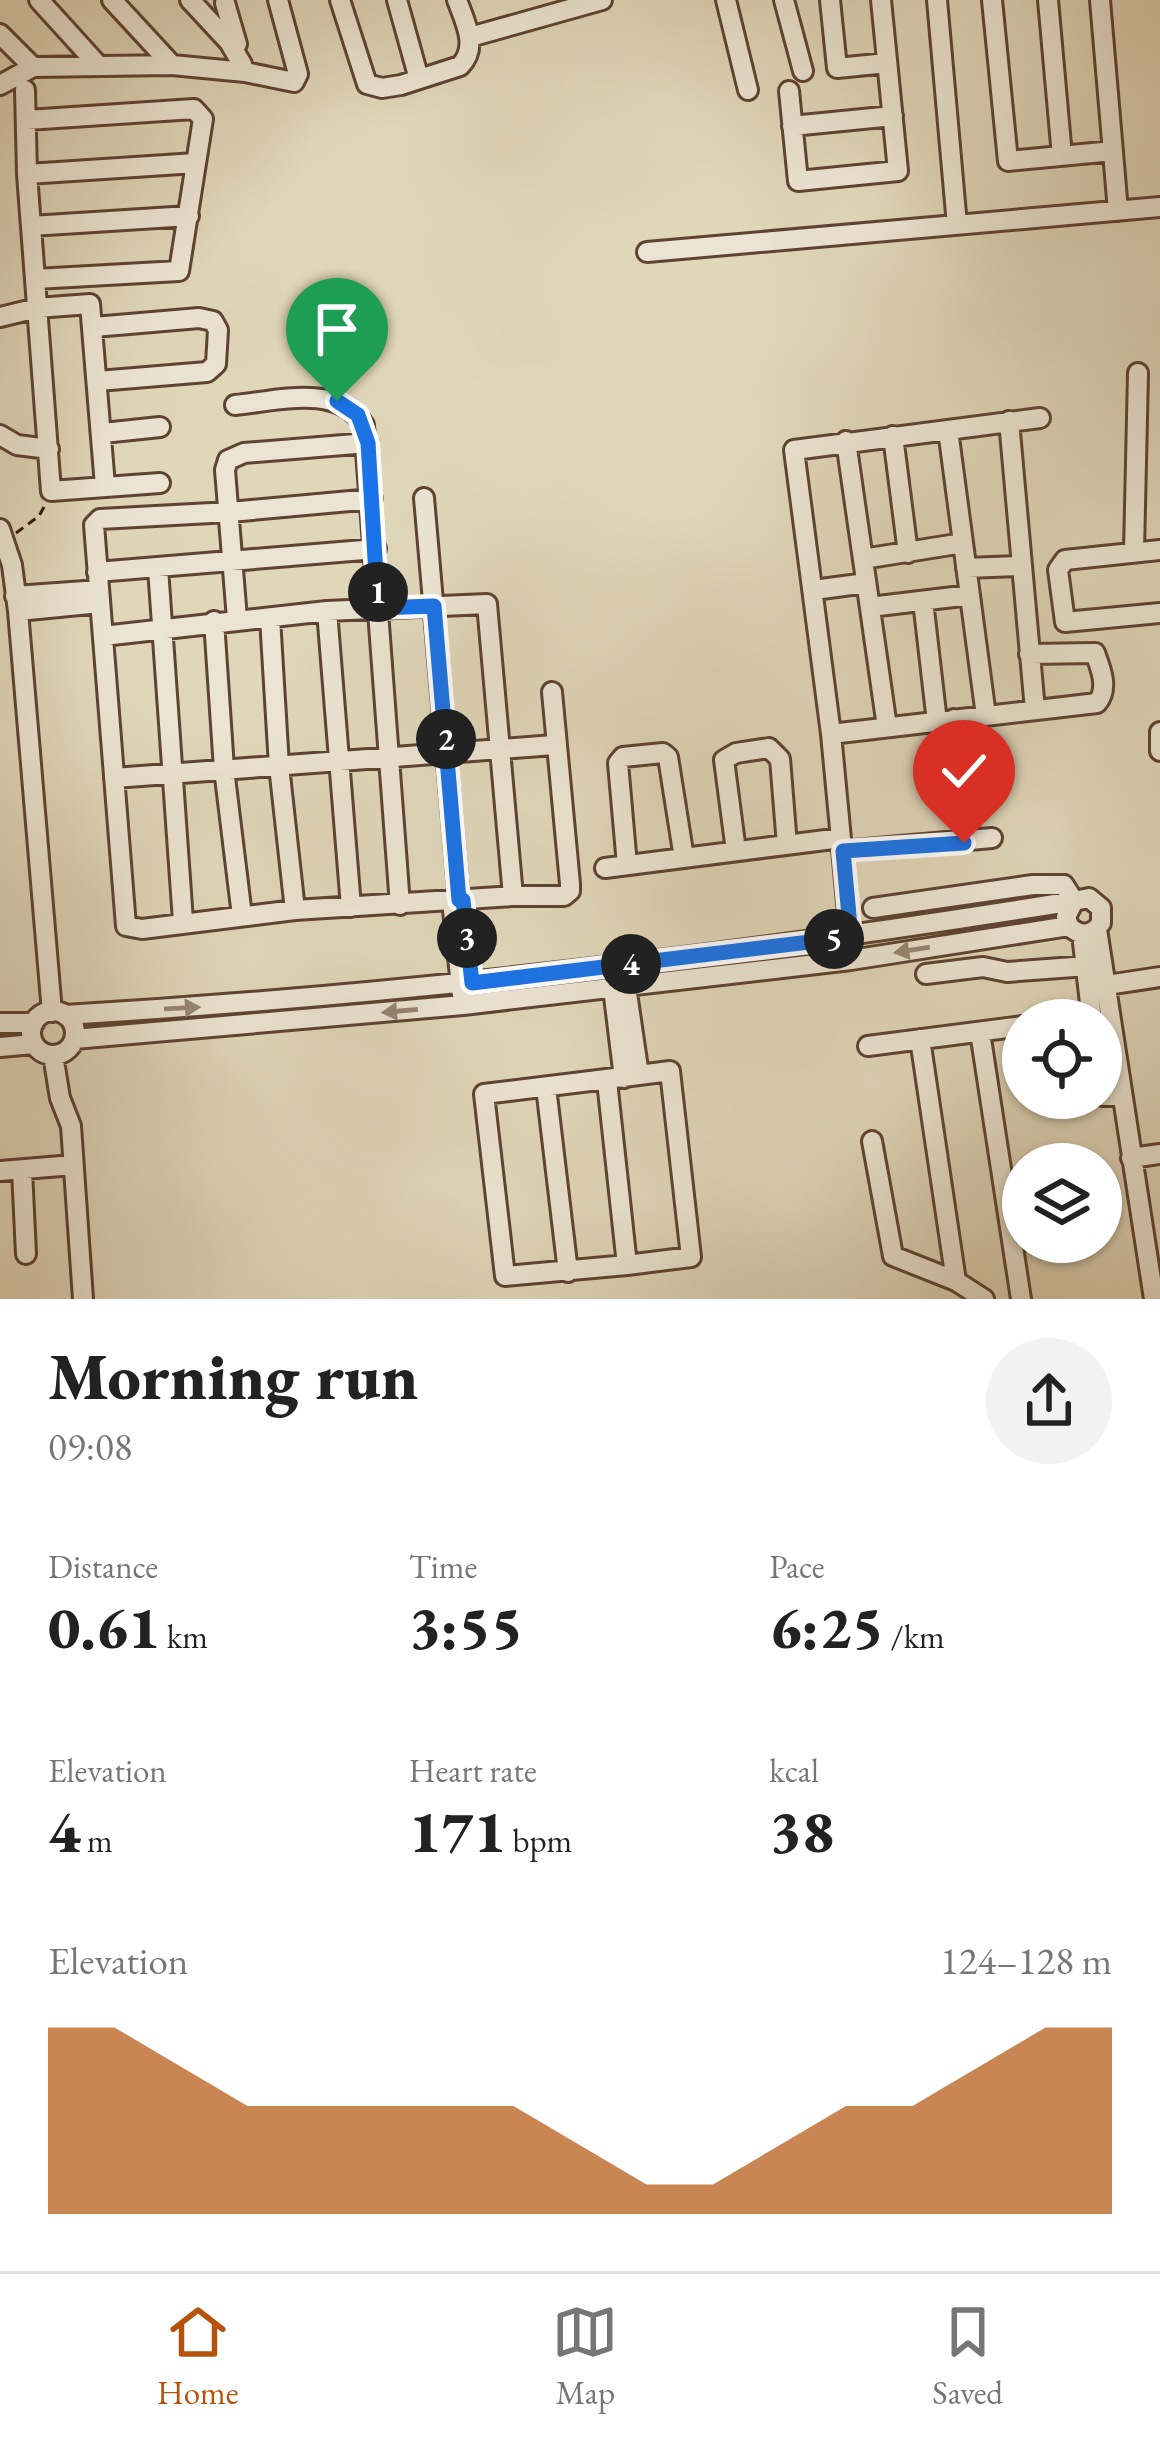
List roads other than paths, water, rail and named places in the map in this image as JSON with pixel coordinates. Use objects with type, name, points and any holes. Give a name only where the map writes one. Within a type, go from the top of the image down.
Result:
[{"type":"street","points":[[39,0],[98,65]]},
{"type":"street","points":[[112,0],[172,65]]},
{"type":"street","points":[[0,85],[33,67],[98,65],[244,68],[296,81],[278,0]]},
{"type":"street","points":[[340,0],[367,84],[382,88],[460,66],[467,59],[470,37],[457,0]]},
{"type":"street","points":[[397,0],[419,79]]},
{"type":"street","points":[[470,37],[602,0]]},
{"type":"street","points":[[726,0],[748,90]]},
{"type":"street","points":[[784,0],[803,70]]},
{"type":"street","points":[[830,0],[837,68],[887,63]]},
{"type":"street","points":[[789,92],[798,182],[898,171],[881,0]]},
{"type":"street","points":[[937,0],[957,225]]},
{"type":"street","points":[[992,0],[1008,161],[1113,151]]},
{"type":"street","points":[[1048,0],[1062,156]]},
{"type":"street","points":[[1100,0],[1118,211]]},
{"type":"street","points":[[214,3],[244,68]]},
{"type":"street","points":[[0,34],[33,67]]},
{"type":"street","points":[[26,90],[27,174],[52,490],[160,483]]},
{"type":"street","points":[[27,120],[194,109],[202,119],[181,267],[176,272],[35,279]]},
{"type":"street","points":[[792,126],[893,116]]},
{"type":"street","points":[[27,174],[196,164]]},
{"type":"street","points":[[647,252],[1160,207]]},
{"type":"street","points":[[31,226],[189,216]]},
{"type":"street","points":[[0,317],[37,308],[90,304],[105,486]]},
{"type":"street","points":[[94,327],[199,318],[213,321],[218,331],[216,364],[207,372],[98,381]]},
{"type":"street","points":[[1135,551],[1138,373]]},
{"type":"street","points":[[236,405],[318,398],[337,401],[358,415],[368,443],[400,905]]},
{"type":"street","points":[[851,960],[831,734],[794,450],[1040,418]]},
{"type":"street","points":[[1009,421],[1036,710]]},
{"type":"street","points":[[103,433],[160,428]]},
{"type":"street","points":[[948,430],[986,716]]},
{"type":"street","points":[[0,435],[17,445],[49,449]]},
{"type":"street","points":[[893,436],[908,553]]},
{"type":"street","points":[[845,441],[886,727]]},
{"type":"street","points":[[237,620],[225,470],[232,457],[368,443]]},
{"type":"street","points":[[372,499],[100,519],[93,530],[126,926],[295,910],[556,897],[570,891],[552,692]]},
{"type":"street","points":[[424,499],[468,1005]]},
{"type":"street","points":[[3,535],[17,603],[58,1013],[73,1026],[74,1039],[68,1049],[52,1055]]},
{"type":"street","points":[[862,559],[963,544]]},
{"type":"street","points":[[17,603],[99,588],[158,568],[376,549]]},
{"type":"street","points":[[1160,550],[1065,560],[1058,570],[1062,618],[1072,622],[1160,613]]},
{"type":"street","points":[[966,568],[1020,566]]},
{"type":"street","points":[[158,568],[184,921]]},
{"type":"street","points":[[814,590],[866,583]]},
{"type":"street","points":[[869,608],[970,596]]},
{"type":"street","points":[[923,601],[964,843]]},
{"type":"street","points":[[103,636],[214,621],[482,602],[490,609],[513,896]]},
{"type":"street","points":[[327,611],[351,907]]},
{"type":"street","points":[[270,618],[279,766],[295,910]]},
{"type":"street","points":[[214,621],[224,769],[242,916]]},
{"type":"street","points":[[831,734],[1097,703],[1104,690],[1095,653],[1029,655]]},
{"type":"street","points":[[0,662],[22,661]]},
{"type":"street","points":[[1160,732],[1160,751]]},
{"type":"street","points":[[114,778],[554,745]]},
{"type":"street","points":[[736,851],[724,760],[753,751],[774,750],[780,759],[788,844]]},
{"type":"street","points":[[627,865],[618,763],[623,758],[663,753],[668,757],[684,858]]},
{"type":"street","points":[[605,868],[788,844],[964,843],[992,838]]},
{"type":"street","points":[[873,908],[1033,885],[1064,885],[1074,901]]},
{"type":"street","points":[[0,1023],[34,1023],[58,1013],[466,984],[851,937],[1089,898],[1100,908],[1101,923],[1082,930],[851,960],[468,1005],[74,1039]]},
{"type":"street","points":[[1074,901],[1066,917],[1082,930],[1094,977],[1092,999]]},
{"type":"street","points":[[965,919],[968,942]]},
{"type":"street","points":[[926,974],[983,968],[1160,977]]},
{"type":"street","points":[[620,987],[626,1264]]},
{"type":"street","points":[[34,1023],[34,1044]]},
{"type":"street","points":[[868,1046],[1002,1029]]},
{"type":"street","points":[[980,1032],[1021,1299]]},
{"type":"street","points":[[920,1040],[956,1281]]},
{"type":"street","points":[[0,1047],[34,1044],[52,1055],[71,1126],[83,1299]]},
{"type":"street","points":[[670,1071],[691,1257],[505,1276],[484,1094],[623,1078],[670,1071]]},
{"type":"street","points":[[546,1087],[568,1272]]},
{"type":"street","points":[[1119,1119],[1130,1158],[1154,1299]]},
{"type":"street","points":[[872,1141],[893,1256],[956,1281],[984,1299]]},
{"type":"street","points":[[1130,1158],[1160,1154]]},
{"type":"street","points":[[0,1171],[74,1165]]},
{"type":"street","points":[[22,1170],[26,1254]]}]
